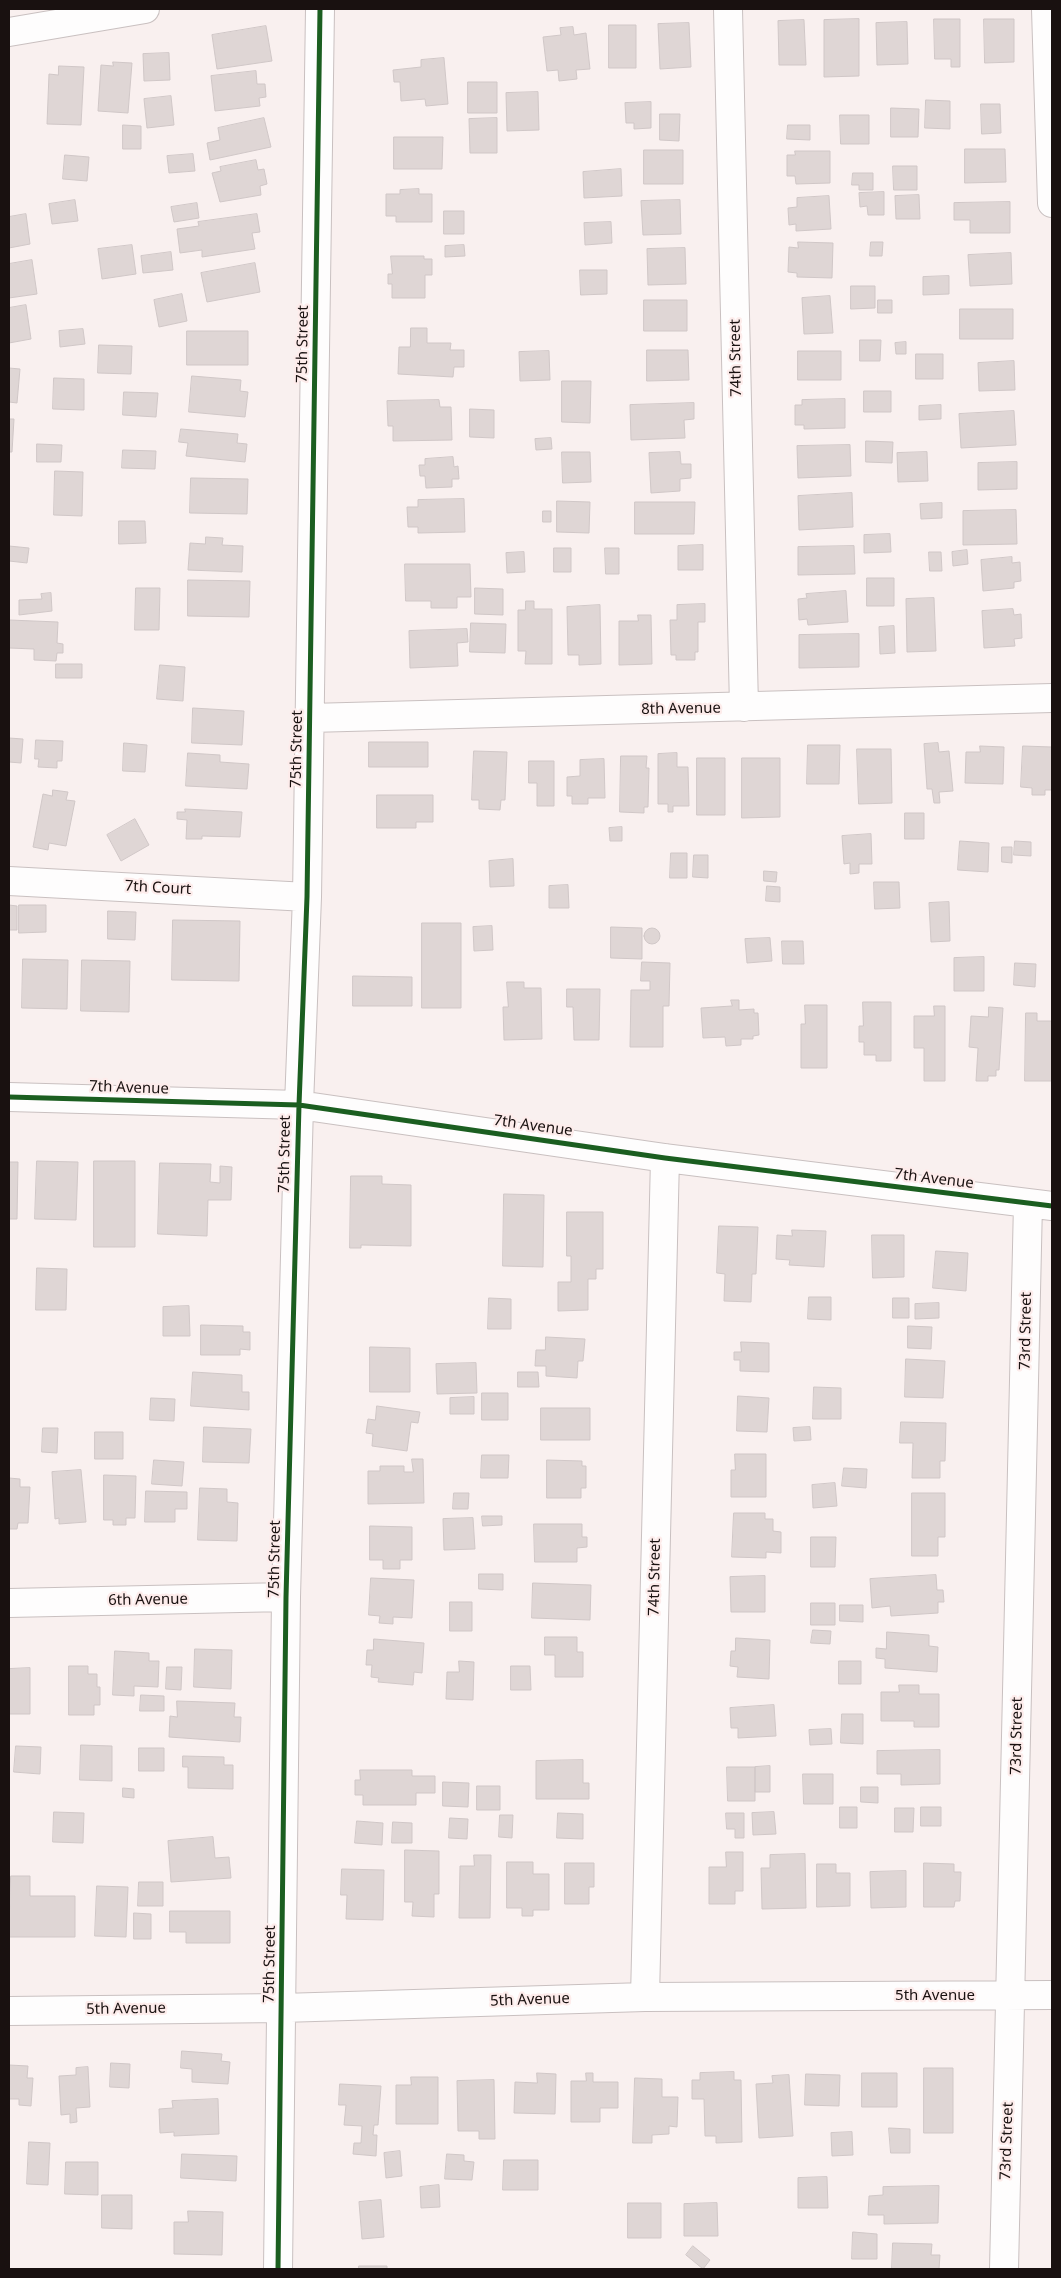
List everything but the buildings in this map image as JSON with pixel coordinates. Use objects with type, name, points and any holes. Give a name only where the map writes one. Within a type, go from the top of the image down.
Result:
[{"type":"street","points":[[9,32],[145,9]]},
{"type":"street","name":"75th Street","points":[[278,2269],[286,1597],[299,1105],[307,897],[320,9]]},
{"type":"street","name":"74th Street","points":[[728,9],[744,707]]},
{"type":"street","points":[[1046,9],[1052,203]]},
{"type":"street","name":"8th Avenue","points":[[310,718],[1052,698]]},
{"type":"street","name":"7th Court","points":[[9,880],[307,897]]},
{"type":"street","name":"7th Avenue","points":[[9,1097],[299,1105],[665,1158],[1040,1204]]},
{"type":"street","name":"74th Street","points":[[645,1997],[665,1158]]},
{"type":"street","name":"73rd Street","points":[[1004,2269],[1011,1996],[1040,1204]]},
{"type":"street","name":"6th Avenue","points":[[9,1603],[286,1597]]},
{"type":"street","name":"5th Avenue","points":[[9,2011],[282,2008],[645,1997],[1011,1996],[1052,1994]]},
{"type":"cycle path","points":[[278,2269],[286,1597],[299,1105],[307,897],[320,9]]},
{"type":"cycle path","points":[[9,1097],[299,1105],[665,1158],[1052,1206]]}]
